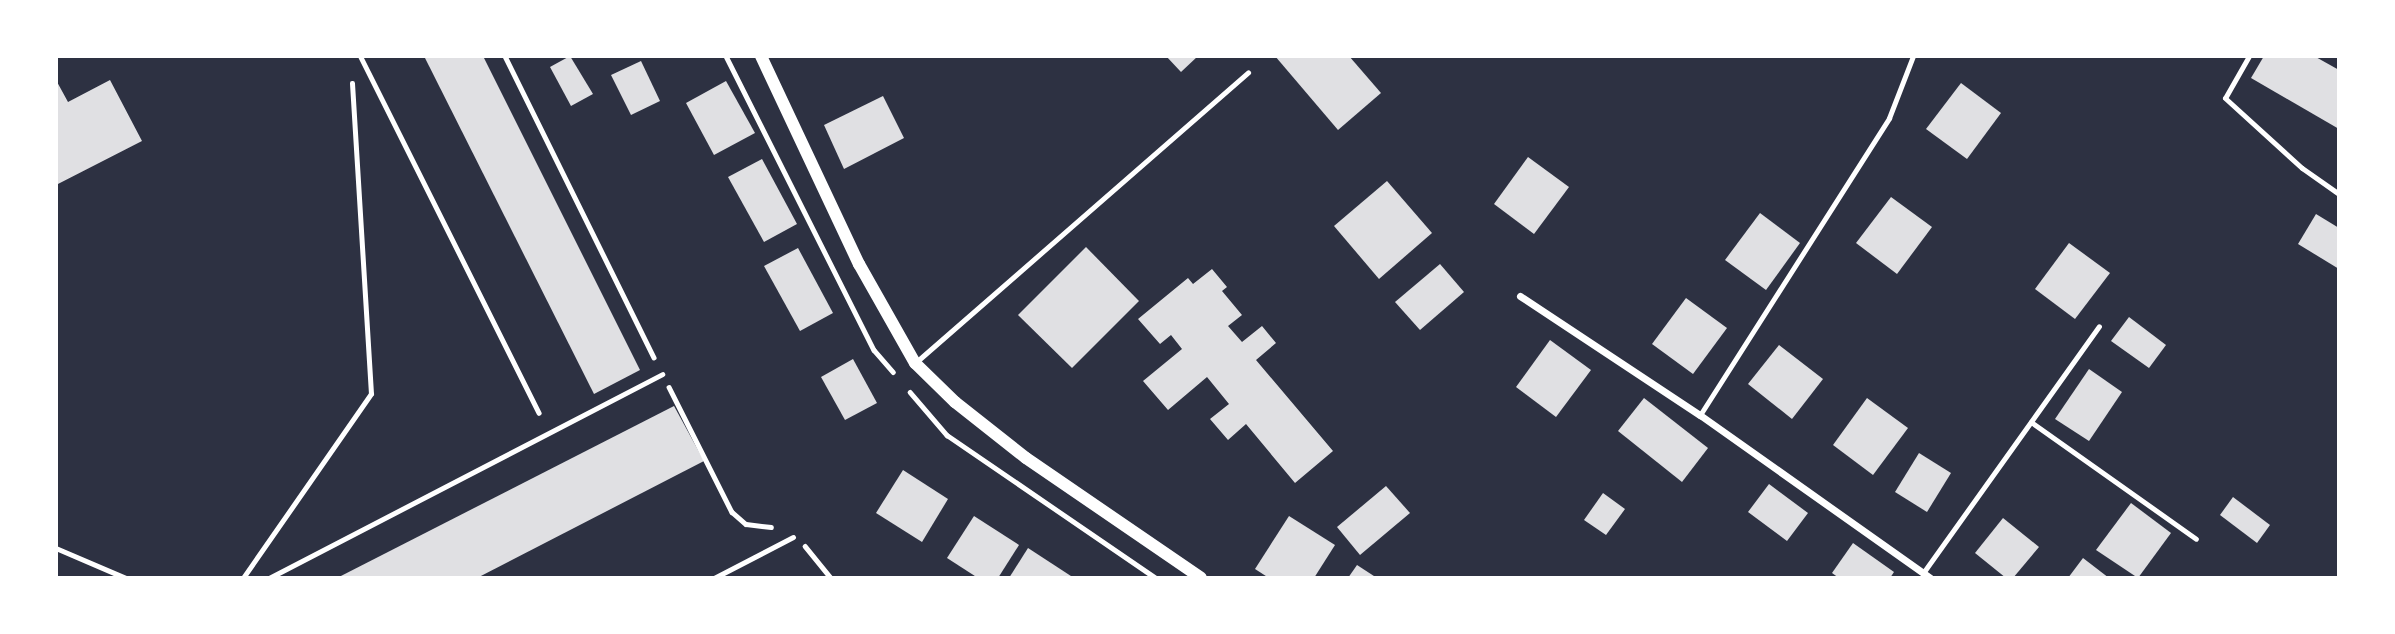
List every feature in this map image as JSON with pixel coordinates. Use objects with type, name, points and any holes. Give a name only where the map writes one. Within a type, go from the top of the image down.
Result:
[{"type":"street","points":[[761,56],[859,264],[915,362],[955,402],[1026,458],[1200,578]]},
{"type":"street","points":[[1520,296],[1700,415],[1927,576]]},
{"type":"lane","points":[[360,56],[539,413]]},
{"type":"lane","points":[[1700,415],[1889,118],[1913,56]]},
{"type":"lane","points":[[2249,56],[2225,98],[2302,168],[2339,194]]},
{"type":"lane","points":[[915,362],[1248,73]]},
{"type":"lane","points":[[1927,576],[2099,326]]},
{"type":"lane","points":[[269,578],[662,374]]},
{"type":"lane","points":[[2031,422],[2196,539]]},
{"type":"lane","points":[[714,578],[793,537]]},
{"type":"path","points":[[505,56],[732,512],[746,524],[782,528]]},
{"type":"path","points":[[243,578],[371,394],[351,69]]},
{"type":"path","points":[[56,548],[125,578]]},
{"type":"building","points":[[424,56],[483,56],[640,370],[594,394]]},
{"type":"building","points":[[570,56],[593,94],[571,106],[550,67]]},
{"type":"building","points":[[1166,56],[1198,56],[1181,72]]},
{"type":"building","points":[[1275,56],[1349,56],[1381,93],[1338,130]]},
{"type":"building","points":[[2264,56],[2314,56],[2339,70],[2339,129],[2251,78]]},
{"type":"building","points":[[641,61],[660,101],[631,115],[611,75]]},
{"type":"building","points":[[56,80],[68,102],[110,80],[142,141],[56,185]]},
{"type":"building","points":[[726,81],[755,133],[714,155],[686,103]]},
{"type":"building","points":[[1961,83],[2001,113],[1967,159],[1926,129]]},
{"type":"building","points":[[883,96],[904,138],[844,169],[824,125]]},
{"type":"building","points":[[1528,157],[1569,187],[1534,234],[1494,204]]},
{"type":"building","points":[[762,159],[797,224],[764,242],[728,177]]},
{"type":"building","points":[[1387,181],[1432,233],[1379,279],[1334,226]]},
{"type":"building","points":[[1891,197],[1932,227],[1897,274],[1856,243]]},
{"type":"building","points":[[1760,213],[1800,243],[1766,290],[1725,260]]},
{"type":"building","points":[[2316,214],[2339,228],[2339,269],[2298,244]]},
{"type":"building","points":[[2069,243],[2110,273],[2075,319],[2035,289]]},
{"type":"building","points":[[1086,247],[1139,301],[1072,368],[1018,315]]},
{"type":"building","points":[[798,248],[833,313],[800,331],[764,266]]},
{"type":"building","points":[[1440,264],[1464,292],[1420,330],[1395,302]]},
{"type":"building","points":[[1212,269],[1227,287],[1222,291],[1242,315],[1228,326],[1242,342],[1262,326],[1276,343],[1256,360],[1333,451],[1295,483],[1246,424],[1228,440],[1210,419],[1229,404],[1207,377],[1168,410],[1143,381],[1182,349],[1171,335],[1160,344],[1138,319],[1188,278],[1193,284]]},
{"type":"building","points":[[1686,298],[1727,328],[1693,374],[1652,344]]},
{"type":"building","points":[[2129,317],[2166,345],[2149,368],[2111,341]]},
{"type":"building","points":[[1550,340],[1591,370],[1556,417],[1516,387]]},
{"type":"building","points":[[1779,345],[1823,379],[1792,419],[1748,384]]},
{"type":"building","points":[[853,359],[877,403],[845,420],[821,377]]},
{"type":"building","points":[[2089,369],[2122,392],[2089,441],[2055,419]]},
{"type":"building","points":[[1644,398],[1708,448],[1682,482],[1618,431]]},
{"type":"building","points":[[1867,398],[1908,428],[1873,475],[1833,445]]},
{"type":"building","points":[[674,406],[704,461],[477,578],[337,578]]},
{"type":"building","points":[[1919,453],[1951,473],[1927,512],[1895,492]]},
{"type":"building","points":[[903,470],[948,499],[922,542],[876,513]]},
{"type":"building","points":[[1769,484],[1808,513],[1787,541],[1748,512]]},
{"type":"building","points":[[1386,486],[1410,513],[1360,555],[1337,527]]},
{"type":"building","points":[[1603,493],[1625,509],[1606,535],[1584,520]]},
{"type":"building","points":[[2233,497],[2270,525],[2257,543],[2220,515]]},
{"type":"building","points":[[2131,503],[2171,533],[2138,578],[2096,550]]},
{"type":"building","points":[[974,516],[1019,545],[998,578],[978,578],[947,558]]},
{"type":"building","points":[[1289,516],[1335,545],[1314,578],[1269,578],[1255,569]]},
{"type":"building","points":[[2003,518],[2039,547],[2013,578],[2006,578],[1975,553]]},
{"type":"building","points":[[1853,543],[1894,572],[1890,578],[1839,578],[1832,573]]},
{"type":"building","points":[[1028,548],[1074,578],[1009,578]]},
{"type":"building","points":[[2083,558],[2109,578],[2068,578]]},
{"type":"building","points":[[1357,565],[1377,578],[1348,578]]}]
